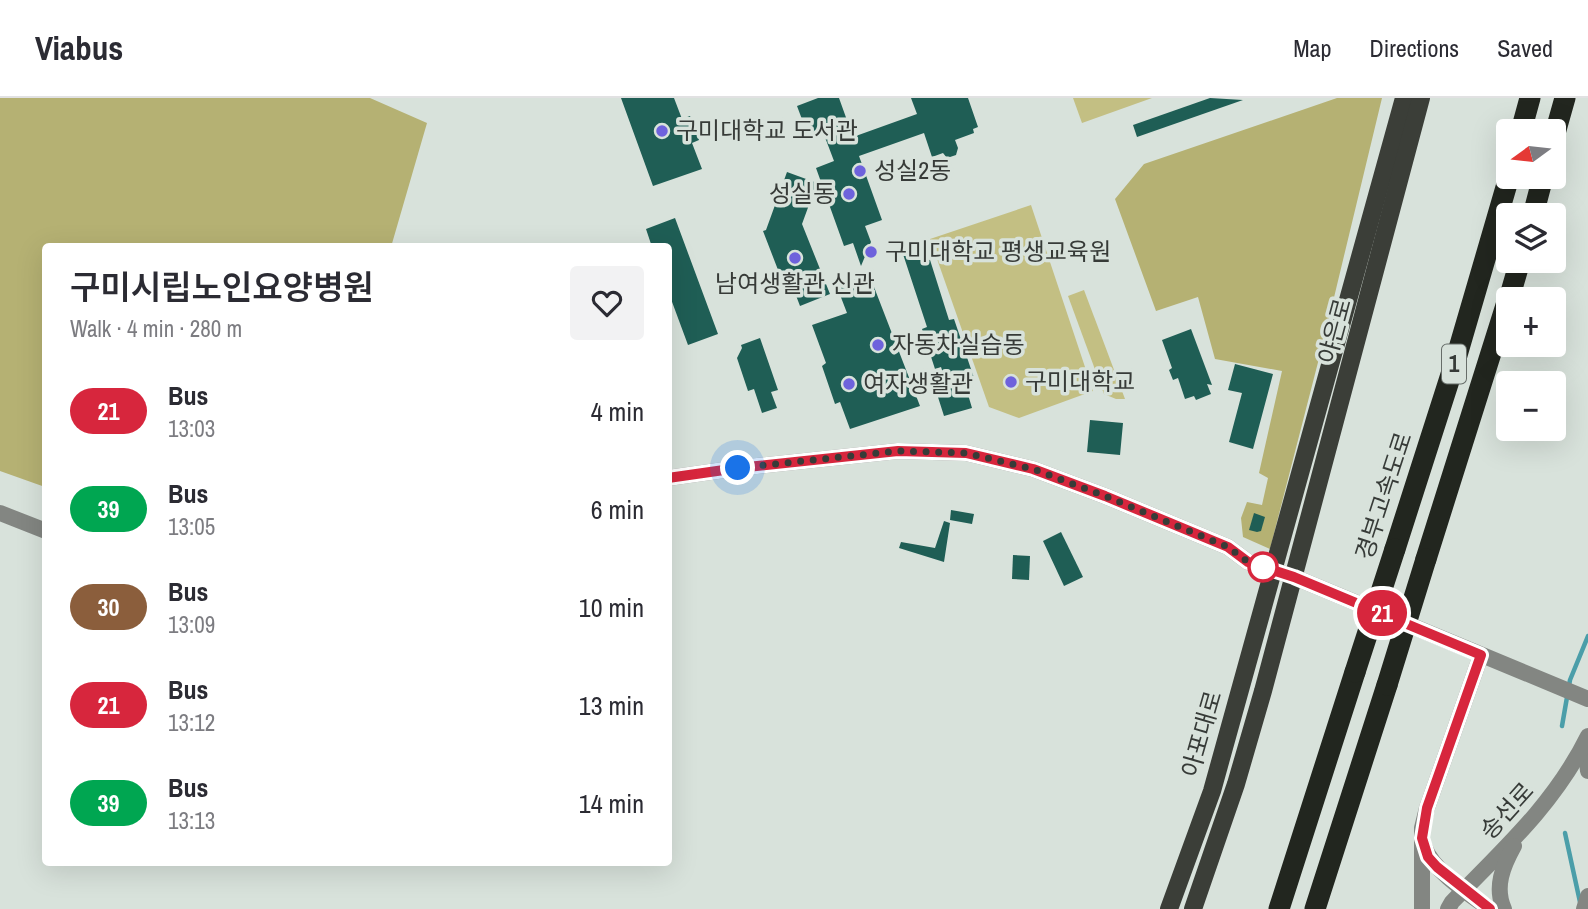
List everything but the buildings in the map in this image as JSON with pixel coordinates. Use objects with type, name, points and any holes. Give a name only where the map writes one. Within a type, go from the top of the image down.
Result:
[{"type":"highway","points":[[1524,119],[1530,98]]},
{"type":"highway","points":[[1559,119],[1565,98]]},
{"type":"highway","name":"경부고속도로","points":[[1279,909],[1455,362],[1505,189]]},
{"type":"highway","name":"1","points":[[1315,909],[1496,337]]},
{"type":"main road","name":"야은로","points":[[1274,570],[1404,98]]},
{"type":"main road","name":"야은로","points":[[1294,577],[1421,98]]},
{"type":"main road","name":"아포대로","points":[[1169,909],[1212,791],[1274,570]]},
{"type":"main road","name":"아포대로","points":[[1193,909],[1236,784],[1294,577]]},
{"type":"street","points":[[672,477],[898,451],[966,453],[1033,469],[1228,547],[1248,562],[1294,577],[1588,699]]},
{"type":"street","points":[[0,513],[42,529]]},
{"type":"street","points":[[1422,909],[1422,828],[1481,655]]},
{"type":"street","points":[[1586,739],[1588,771]]},
{"type":"street","name":"송선로","points":[[1448,909],[1547,803],[1586,739]]},
{"type":"street","points":[[1504,909],[1500,898],[1500,881],[1504,864],[1521,831]]},
{"type":"street","points":[[1423,844],[1428,857],[1437,867],[1490,909]]},
{"type":"street","points":[[1584,909],[1588,896]]},
{"type":"shaded area","points":[[0,98],[370,98],[427,123],[392,243],[42,243],[42,486],[0,471]]},
{"type":"shaded area","points":[[1073,98],[1152,98],[1082,123]]},
{"type":"shaded area","points":[[1337,98],[1382,98],[1270,549],[1243,537],[1241,518],[1247,502],[1262,505],[1268,478],[1259,473],[1282,371],[1215,359],[1198,297],[1156,311],[1115,199],[1144,164]]},
{"type":"shaded area","points":[[1031,205],[1093,391],[1019,418],[989,407],[930,239]]},
{"type":"shaded area","points":[[1084,290],[1125,399],[1104,394],[1068,296]]},
{"type":"waterway","points":[[1562,726],[1570,680],[1588,636]]},
{"type":"waterway","points":[[1565,833],[1580,902]]},
{"type":"bus line","name":"21","points":[[672,477],[898,451],[966,453],[1033,469],[1105,496],[1228,547],[1248,562],[1294,577],[1481,655],[1427,808],[1422,838],[1428,857],[1437,867],[1490,909]]},
{"type":"place","name":"구미대학교 도서관","points":[[662,131]]},
{"type":"place","name":"성실2동","points":[[860,171]]},
{"type":"place","name":"성실동","points":[[849,194]]},
{"type":"place","name":"구미대학교 평생교육원","points":[[871,252]]},
{"type":"place","name":"남여생활관 신관","points":[[795,258]]},
{"type":"place","name":"자동차실습동","points":[[878,345]]},
{"type":"place","name":"구미대학교","points":[[1011,382]]},
{"type":"place","name":"여자생활관","points":[[849,384]]},
{"type":"route","points":[[738,468],[898,451],[966,453],[1033,469],[1105,496],[1228,547],[1248,562],[1274,570],[1263,567]]}]
